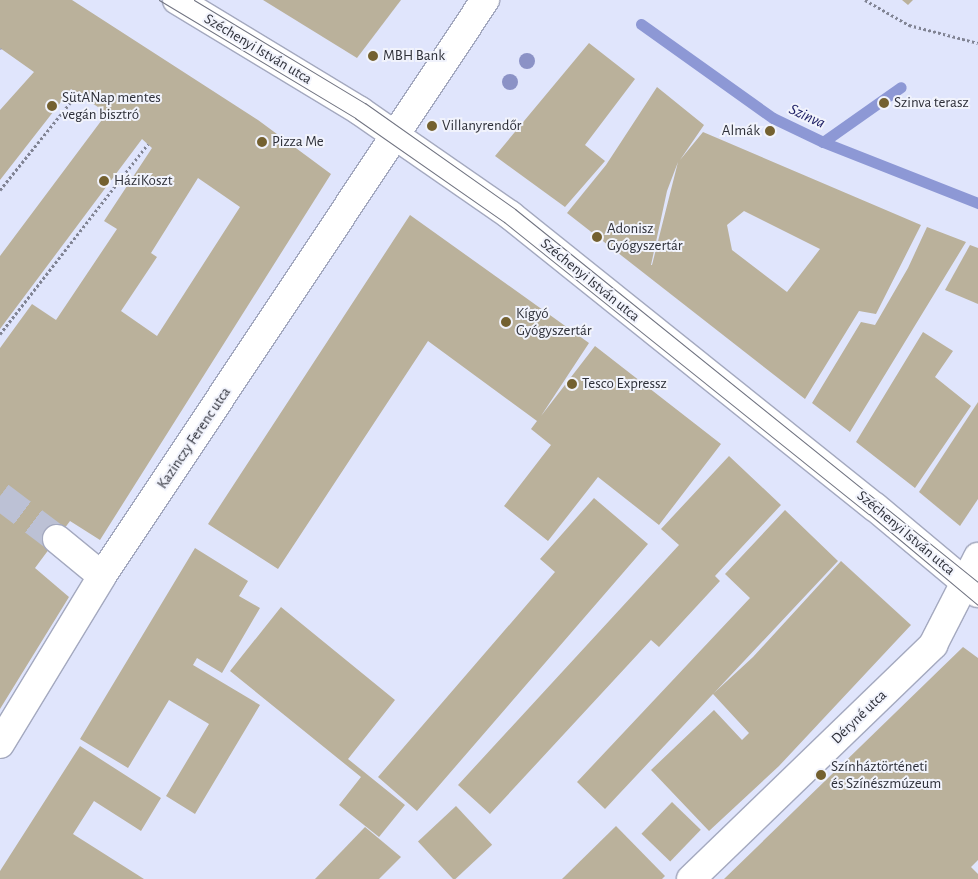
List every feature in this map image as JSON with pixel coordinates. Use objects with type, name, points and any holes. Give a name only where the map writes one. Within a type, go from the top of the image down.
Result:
[{"type":"street","name":"Széchenyi István utca","points":[[177,0],[360,111],[510,215],[875,507],[971,588]]},
{"type":"street","name":"Kazinczy Ferenc utca","points":[[0,744],[102,576],[486,0]]},
{"type":"street","points":[[57,539],[102,576]]},
{"type":"street","name":"Déryné utca","points":[[691,879],[933,646],[971,588],[978,557]]},
{"type":"path","points":[[865,0],[909,25],[978,43]]},
{"type":"path","points":[[0,190],[78,93]]},
{"type":"path","points":[[0,334],[148,144]]},
{"type":"building","points":[[0,0],[72,0],[258,120],[331,174],[100,540],[70,521],[35,568],[69,597],[0,709],[0,348],[32,304],[56,320],[117,229],[104,221],[152,148],[142,139],[0,329],[0,256],[107,113],[71,89],[0,180],[0,110],[34,72],[0,48]],"holes":[[[198,178],[240,207],[157,336],[121,311],[157,257],[151,253]]]},
{"type":"building","points":[[263,0],[401,0],[357,58]]},
{"type":"building","points":[[902,0],[913,0],[908,5]]},
{"type":"building","points":[[589,43],[635,79],[585,145],[605,161],[565,207],[495,156]]},
{"type":"building","points":[[657,87],[704,125],[680,160],[703,132],[921,225],[876,314],[859,311],[805,399],[567,213],[606,165]],"holes":[[[678,162],[652,265],[651,265],[667,191]],[[744,211],[820,249],[787,292],[732,250],[727,225]]]},
{"type":"building","points":[[410,215],[589,343],[541,416],[595,346],[721,444],[659,525],[598,477],[548,541],[504,506],[551,445],[531,429],[537,421],[428,341],[278,569],[208,524]]},
{"type":"building","points":[[927,227],[966,242],[850,432],[812,403],[861,322],[875,325],[908,268]]},
{"type":"building","points":[[970,245],[978,248],[978,304],[945,290]]},
{"type":"building","points":[[923,332],[953,351],[935,377],[971,406],[915,488],[856,442]]},
{"type":"building","points":[[978,402],[978,499],[960,526],[919,492]]},
{"type":"building","points":[[729,456],[781,505],[715,576],[720,581],[659,647],[651,640],[490,814],[458,785],[679,545],[661,529]]},
{"type":"building","points":[[594,498],[648,544],[417,811],[378,777],[555,572],[540,559]]},
{"type":"building","points":[[785,510],[838,561],[714,693],[753,657],[841,561],[911,625],[779,766],[709,831],[651,770],[714,710],[742,740],[749,733],[713,694],[605,809],[577,782],[750,598],[725,574]]},
{"type":"building","points":[[195,548],[248,581],[239,596],[260,608],[222,673],[197,658],[193,665],[260,705],[195,814],[166,796],[209,724],[169,700],[128,768],[80,739]]},
{"type":"building","points":[[281,607],[395,700],[348,759],[405,805],[379,837],[339,805],[361,777],[230,671]]},
{"type":"building","points":[[963,647],[978,658],[978,860],[971,867],[978,874],[978,879],[724,879]]},
{"type":"building","points":[[80,746],[161,798],[141,831],[94,801],[73,834],[144,879],[0,879],[0,871]]},
{"type":"building","points":[[672,802],[701,830],[670,861],[641,834]]},
{"type":"building","points":[[456,806],[492,845],[455,879],[453,879],[418,841]]},
{"type":"building","points":[[616,826],[665,876],[662,879],[562,879]]},
{"type":"building","points":[[365,827],[401,857],[379,879],[315,879]]},
{"type":"waterway","name":"Szinva","points":[[641,24],[773,118],[823,142],[978,203]]},
{"type":"waterway","points":[[823,142],[901,87]]},
{"type":"tunnel","points":[[0,496],[57,539]]},
{"type":"tram line","points":[[159,0],[355,118],[504,222],[869,514],[978,605]]},
{"type":"tram line","points":[[194,0],[365,103],[515,209],[978,582]]},
{"type":"place","name":"MBH Bank","points":[[373,56]]},
{"type":"place","name":"Szinva terasz","points":[[884,103]]},
{"type":"place","name":"SütANap mentes vegán bisztró","points":[[52,106]]},
{"type":"place","name":"Villanyrendőr","points":[[432,126]]},
{"type":"place","name":"Almák","points":[[770,131]]},
{"type":"place","name":"Pizza Me","points":[[262,142]]},
{"type":"place","name":"HáziKoszt","points":[[104,181]]},
{"type":"place","name":"Adonisz Gyógyszertár","points":[[597,237]]},
{"type":"place","name":"Kígyó Gyógyszertár","points":[[506,322]]},
{"type":"place","name":"Tesco Expressz","points":[[572,384]]},
{"type":"place","name":"Színháztörténeti és Színészmúzeum","points":[[821,775]]}]
